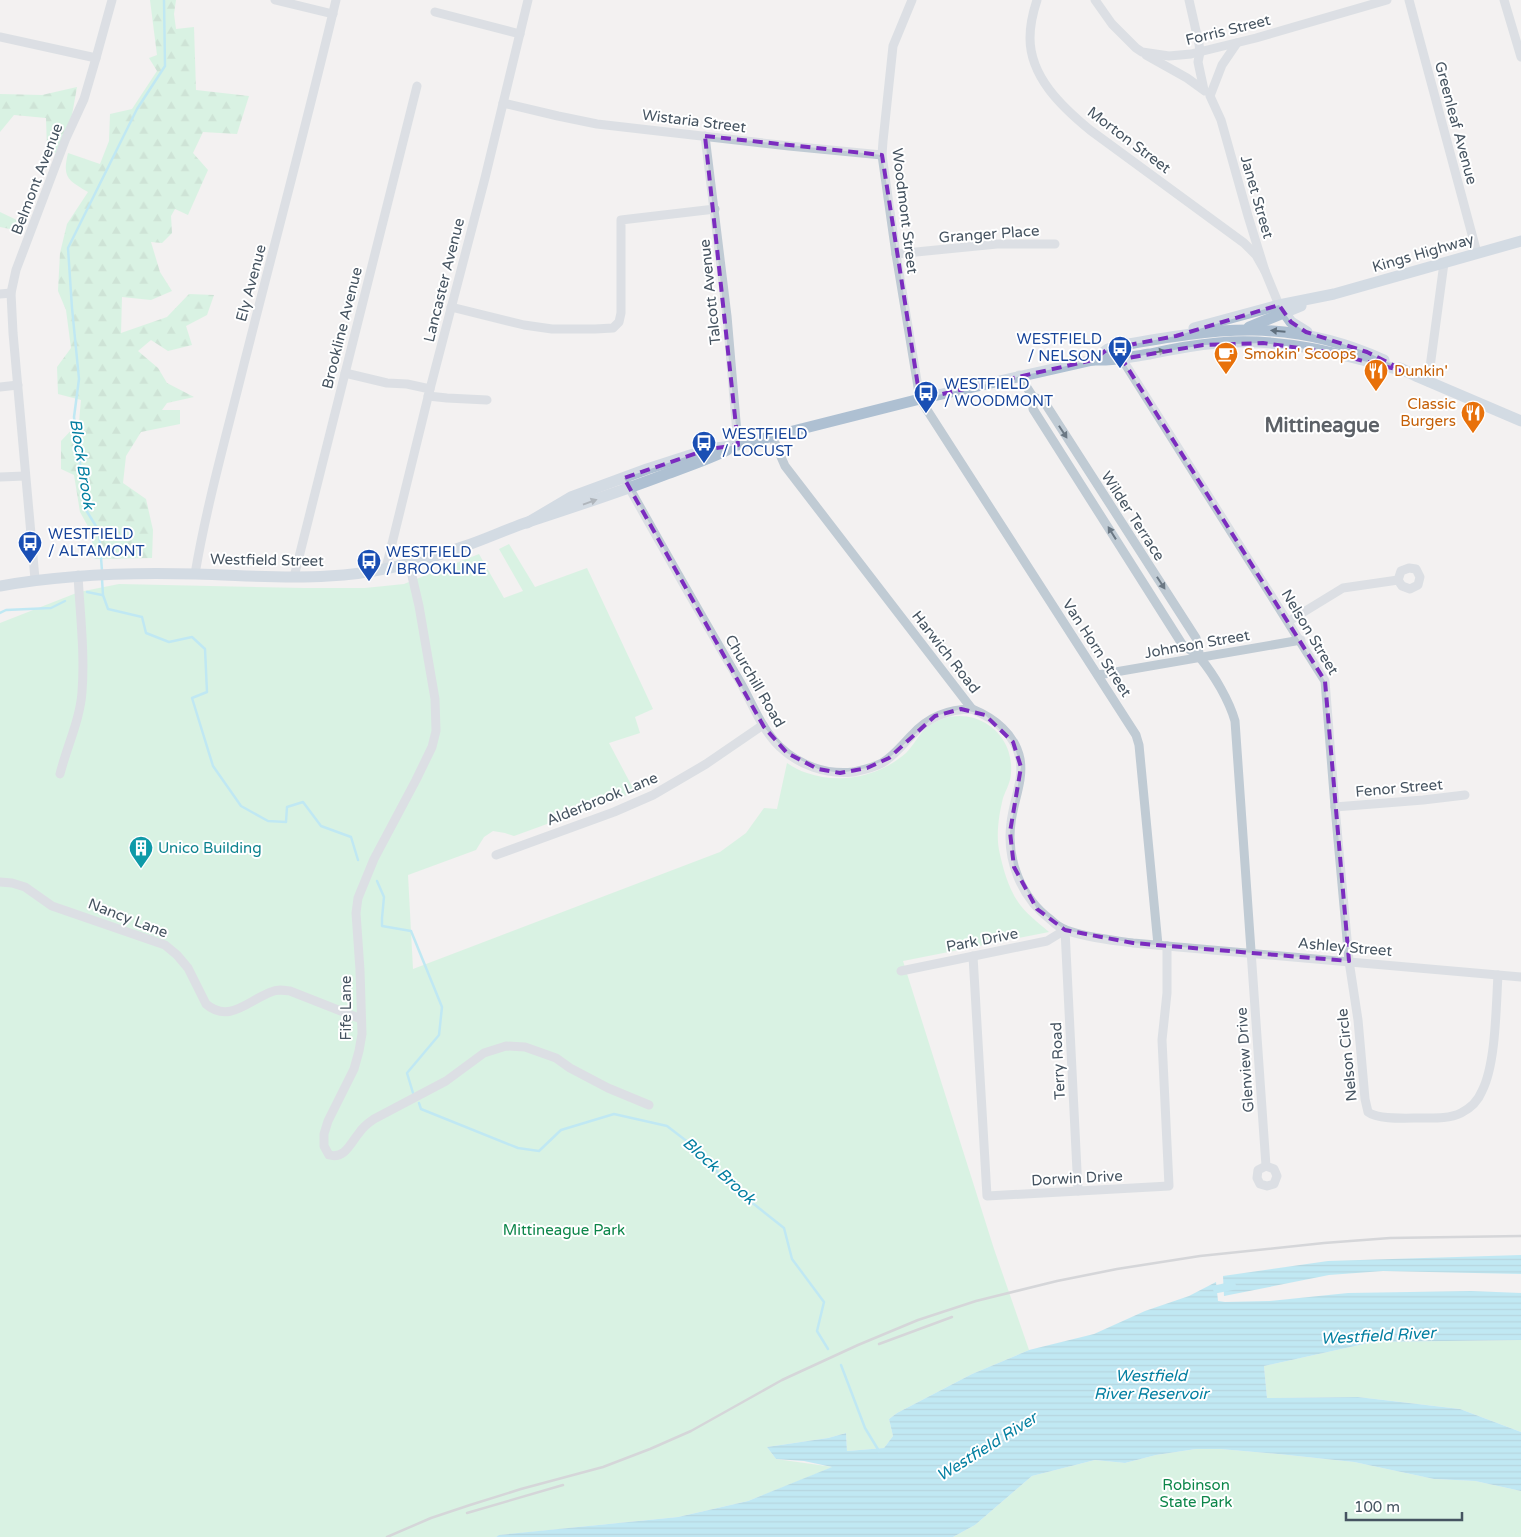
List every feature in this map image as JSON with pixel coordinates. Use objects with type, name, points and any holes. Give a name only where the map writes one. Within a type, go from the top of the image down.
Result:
[{"type":"main road","name":"Kings Highway","points":[[1176,336],[1199,326],[1282,309],[1521,241]]},
{"type":"main road","name":"Kings Highway","points":[[1243,329],[1282,309]]},
{"type":"main road","points":[[1282,309],[1297,326],[1318,337]]},
{"type":"main road","name":"Westfield Street","points":[[1093,360],[1108,348],[1208,331],[1243,329],[1282,331],[1318,337],[1360,349],[1428,382],[1521,421]]},
{"type":"main road","name":"Westfield Street","points":[[0,586],[78,575],[338,576],[386,568],[465,546],[527,523],[571,496],[627,483],[713,457],[738,445],[1019,375],[1093,360],[1110,361],[1211,344],[1234,342],[1263,343],[1289,345],[1328,352],[1407,372]]},
{"type":"street","name":"Belmont Avenue","points":[[35,580],[11,292],[16,270],[66,138],[84,99],[112,0]]},
{"type":"street","points":[[276,0],[333,14]]},
{"type":"street","name":"Ely Avenue","points":[[195,574],[202,530],[304,133],[336,0]]},
{"type":"street","name":"Lancaster Avenue","points":[[386,568],[429,392],[504,103],[528,0]]},
{"type":"street","name":"Woodmont Street","points":[[912,0],[894,46],[882,155],[920,399]]},
{"type":"street","name":"Morton Street","points":[[1037,0],[1030,26],[1030,46],[1037,69],[1053,93],[1075,118],[1090,130],[1244,242],[1256,255],[1266,271]]},
{"type":"street","points":[[1095,0],[1120,33],[1142,52],[1187,78],[1207,93],[1222,65],[1237,43]]},
{"type":"street","name":"Janet Street","points":[[1188,0],[1200,52],[1198,62],[1207,93],[1221,120],[1248,216],[1266,271],[1282,309]]},
{"type":"street","name":"Forris Street","points":[[1142,52],[1184,56],[1237,43],[1387,0]]},
{"type":"street","name":"Greenleaf Avenue","points":[[1409,0],[1477,253]]},
{"type":"street","points":[[1504,0],[1521,57]]},
{"type":"street","points":[[435,12],[520,34]]},
{"type":"street","points":[[0,37],[96,58]]},
{"type":"street","name":"Brookline Avenue","points":[[294,577],[417,86]]},
{"type":"street","name":"Wistaria Street","points":[[504,103],[597,124],[882,155]]},
{"type":"street","name":"Talcott Avenue","points":[[705,136],[727,316],[738,445]]},
{"type":"street","points":[[451,307],[542,328],[612,328],[620,322],[622,313],[621,220],[715,209]]},
{"type":"street","name":"Granger Place","points":[[896,254],[996,244],[1055,244]]},
{"type":"street","points":[[1428,382],[1444,262]]},
{"type":"street","points":[[0,294],[11,292]]},
{"type":"street","name":"Nelson Street","points":[[1122,359],[1326,681],[1349,962]]},
{"type":"street","points":[[345,373],[387,383],[407,384],[447,398],[487,400]]},
{"type":"street","name":"Wilder Terrace","points":[[1019,375],[1033,397],[1033,409],[1182,644],[1200,658],[1230,704],[1235,720],[1250,953]]},
{"type":"street","points":[[0,387],[18,385]]},
{"type":"street","name":"Wilder Terrace","points":[[1033,397],[1043,400],[1196,638],[1200,658]]},
{"type":"street","name":"Van Horn Street","points":[[920,399],[1134,731],[1138,742],[1163,946]]},
{"type":"street","name":"Harwich Road","points":[[772,436],[785,466],[972,709],[998,724],[1009,735],[1017,749],[1020,758],[1020,776],[1012,813],[1011,849],[1014,866],[1025,891],[1037,909],[1065,930],[1103,939],[1163,946]]},
{"type":"street","points":[[0,477],[25,476]]},
{"type":"street","points":[[1080,483],[1092,477]]},
{"type":"street","name":"Churchill Road","points":[[627,483],[750,698],[763,725],[775,742],[793,757],[817,769],[840,773],[859,770],[882,763],[896,752],[913,733],[935,716],[947,711],[972,709]]},
{"type":"street","points":[[1132,566],[1144,558]]},
{"type":"street","name":"Fife Lane","points":[[409,563],[419,606],[435,698],[436,731],[432,747],[374,860],[358,898],[356,913],[362,1034],[354,1069],[328,1122],[324,1134],[324,1146],[329,1155],[337,1156],[344,1152],[374,1119],[442,1084],[484,1053],[506,1046],[525,1047],[556,1058],[570,1068],[608,1088],[649,1105]]},
{"type":"street","points":[[60,774],[65,754],[77,723],[82,692],[78,575]]},
{"type":"street","points":[[1289,621],[1343,588],[1398,580]]},
{"type":"street","name":"Johnson Street","points":[[1098,675],[1301,640]]},
{"type":"street","name":"Alderbrook Lane","points":[[496,855],[614,812],[653,795],[706,764],[763,725]]},
{"type":"street","name":"Fenor Street","points":[[1335,807],[1466,795]]},
{"type":"street","name":"Nancy Lane","points":[[0,882],[25,887],[52,906],[165,945],[188,968],[206,1004],[218,1011],[236,1010],[270,992],[280,990],[290,991],[361,1019]]},
{"type":"street","name":"Park Drive","points":[[901,971],[1047,941],[1065,930]]},
{"type":"street","name":"Terry Road","points":[[1065,930],[1078,1191]]},
{"type":"street","name":"Ashley Street","points":[[1163,946],[1521,976]]},
{"type":"street","name":"Dorwin Drive","points":[[973,956],[987,1196],[1169,1186],[1162,1040],[1167,993],[1163,946]]},
{"type":"street","name":"Glenview Drive","points":[[1250,953],[1266,1166]]},
{"type":"street","name":"Nelson Circle","points":[[1349,962],[1358,1020],[1366,1108],[1370,1114],[1385,1117],[1421,1118],[1452,1116],[1464,1112],[1475,1102],[1484,1087],[1489,1070],[1493,1044],[1498,974]]},
{"type":"highlighted area","points":[[705,136],[882,155],[920,399],[1093,360],[1108,349],[1176,336],[1279,305],[1291,322],[1306,332],[1367,352],[1407,372],[1328,352],[1263,343],[1203,345],[1122,359],[1325,681],[1349,961],[1133,943],[1065,930],[1037,909],[1014,867],[1010,832],[1021,767],[1013,742],[985,715],[961,709],[935,716],[889,758],[867,768],[840,773],[818,769],[787,753],[764,727],[624,478],[709,449],[738,445]]},
{"type":"green space","points":[[150,0],[176,0],[174,14],[176,29],[194,27],[196,90],[249,96],[237,134],[203,132],[193,153],[208,170],[188,215],[175,209],[171,216],[172,233],[162,243],[151,242],[160,272],[172,291],[151,300],[122,297],[121,333],[167,317],[189,294],[214,295],[207,315],[186,326],[192,345],[168,351],[151,340],[138,351],[158,368],[167,383],[194,397],[167,403],[162,410],[180,410],[180,424],[141,432],[126,456],[123,483],[146,499],[153,530],[152,558],[95,559],[90,530],[80,512],[74,475],[61,469],[61,441],[79,422],[81,400],[58,394],[57,367],[71,348],[66,310],[58,291],[60,253],[67,224],[88,192],[68,177],[66,161],[68,153],[100,164],[109,141],[110,114],[132,109],[157,71],[149,58],[157,55]]},
{"type":"green space","points":[[77,87],[72,115],[56,153],[47,149],[46,118],[14,115],[0,132],[0,94],[42,95]]},
{"type":"green space","points":[[0,212],[23,223],[20,231],[0,227]]},
{"type":"green space","name":"Mittineague Park","points":[[509,544],[535,587],[587,568],[653,709],[635,717],[640,733],[609,743],[635,792],[514,836],[493,831],[484,837],[476,850],[408,875],[413,969],[720,852],[746,833],[764,808],[777,809],[787,763],[802,771],[820,777],[846,778],[860,776],[884,768],[896,761],[909,750],[925,729],[942,719],[955,716],[968,717],[991,726],[1003,739],[1010,755],[1011,764],[1010,779],[1003,798],[998,831],[999,850],[1005,872],[1013,894],[1021,906],[1049,932],[903,961],[994,1249],[1029,1350],[972,1374],[897,1413],[889,1419],[893,1436],[884,1448],[847,1451],[846,1433],[828,1438],[767,1447],[776,1459],[833,1467],[748,1501],[678,1517],[500,1535],[496,1537],[0,1537],[0,623],[79,592],[119,584],[365,588],[404,584],[479,554],[504,598],[523,591],[499,549]]},
{"type":"green space","points":[[1521,1340],[1521,1432],[1460,1409],[1358,1397],[1267,1398],[1264,1366],[1373,1342]]},
{"type":"green space","name":"Robinson State Park","points":[[1196,1449],[1220,1449],[1354,1462],[1434,1479],[1475,1481],[1521,1491],[1521,1537],[953,1537],[975,1525],[1032,1476],[1095,1460],[1125,1463],[1156,1455]]},
{"type":"water","points":[[1521,1255],[1521,1274],[1383,1271],[1329,1275],[1224,1296],[1223,1276],[1328,1261]]},
{"type":"water","name":"Westfield River Reservoir","points":[[1216,1282],[1218,1301],[1225,1302],[1270,1301],[1348,1293],[1471,1291],[1521,1293],[1521,1340],[1373,1342],[1264,1366],[1267,1398],[1358,1397],[1460,1409],[1521,1432],[1521,1491],[1475,1481],[1434,1479],[1354,1462],[1220,1449],[1196,1449],[1156,1455],[1125,1463],[1095,1460],[1032,1476],[975,1525],[953,1537],[496,1537],[499,1535],[678,1517],[748,1501],[832,1467],[804,1461],[776,1459],[767,1447],[828,1438],[846,1433],[847,1451],[884,1448],[893,1436],[889,1419],[972,1374],[1029,1350],[1094,1334],[1145,1311],[1189,1296]]},
{"type":"waterway","name":"Block Brook","points":[[102,571],[99,531],[86,510],[74,417],[79,379],[68,248],[137,109],[165,66],[164,0]]},
{"type":"waterway","name":"Block Brook","points":[[102,579],[103,595],[108,609],[142,617],[146,633],[169,642],[192,637],[205,649],[207,692],[192,698],[213,766],[241,806],[268,821],[286,822],[287,807],[303,802],[321,826],[351,837],[358,860]]},
{"type":"waterway","points":[[87,592],[102,595]]},
{"type":"waterway","points":[[0,613],[6,610],[51,608],[65,601]]},
{"type":"waterway","name":"Block Brook","points":[[377,881],[384,897],[382,926],[411,931],[442,1007],[439,1035],[407,1073],[413,1093]]},
{"type":"waterway","name":"Block Brook","points":[[419,1103],[421,1109],[518,1148],[539,1151],[561,1130],[614,1114],[667,1126],[710,1159],[721,1178],[784,1228],[792,1259],[824,1302],[817,1331],[828,1349]]},
{"type":"waterway","points":[[1217,1289],[1232,1286]]},
{"type":"waterway","name":"Block Brook","points":[[841,1365],[865,1428],[879,1451]]},
{"type":"railway","points":[[387,1537],[431,1518],[521,1489],[603,1467],[650,1449],[691,1431],[782,1380],[858,1345],[918,1320],[976,1301],[1057,1281],[1200,1256],[1390,1238],[1521,1236]]},
{"type":"railway","points":[[879,1344],[952,1317]]},
{"type":"railway","points":[[467,1513],[563,1485]]},
{"type":"place","name":"WESTFIELD / NELSON","points":[[1120,369]]},
{"type":"place","name":"Smokin' Scoops","points":[[1226,375]]},
{"type":"place","name":"Dunkin'","points":[[1376,392]]},
{"type":"place","name":"WESTFIELD / WOODMONT","points":[[926,414]]},
{"type":"place","name":"Classic Burgers","points":[[1473,434]]},
{"type":"place","name":"WESTFIELD / LOCUST","points":[[704,464]]},
{"type":"place","name":"WESTFIELD / ALTAMONT","points":[[30,564]]},
{"type":"place","name":"WESTFIELD / BROOKLINE","points":[[369,582]]},
{"type":"place","name":"Unico Building","points":[[141,869]]},
{"type":"district","name":"Mittineague","points":[[1322,426]]},
{"type":"water label","name":"Westfield River","points":[[1378,1336]]},
{"type":"water label","name":"Westfield River","points":[[987,1447]]}]
